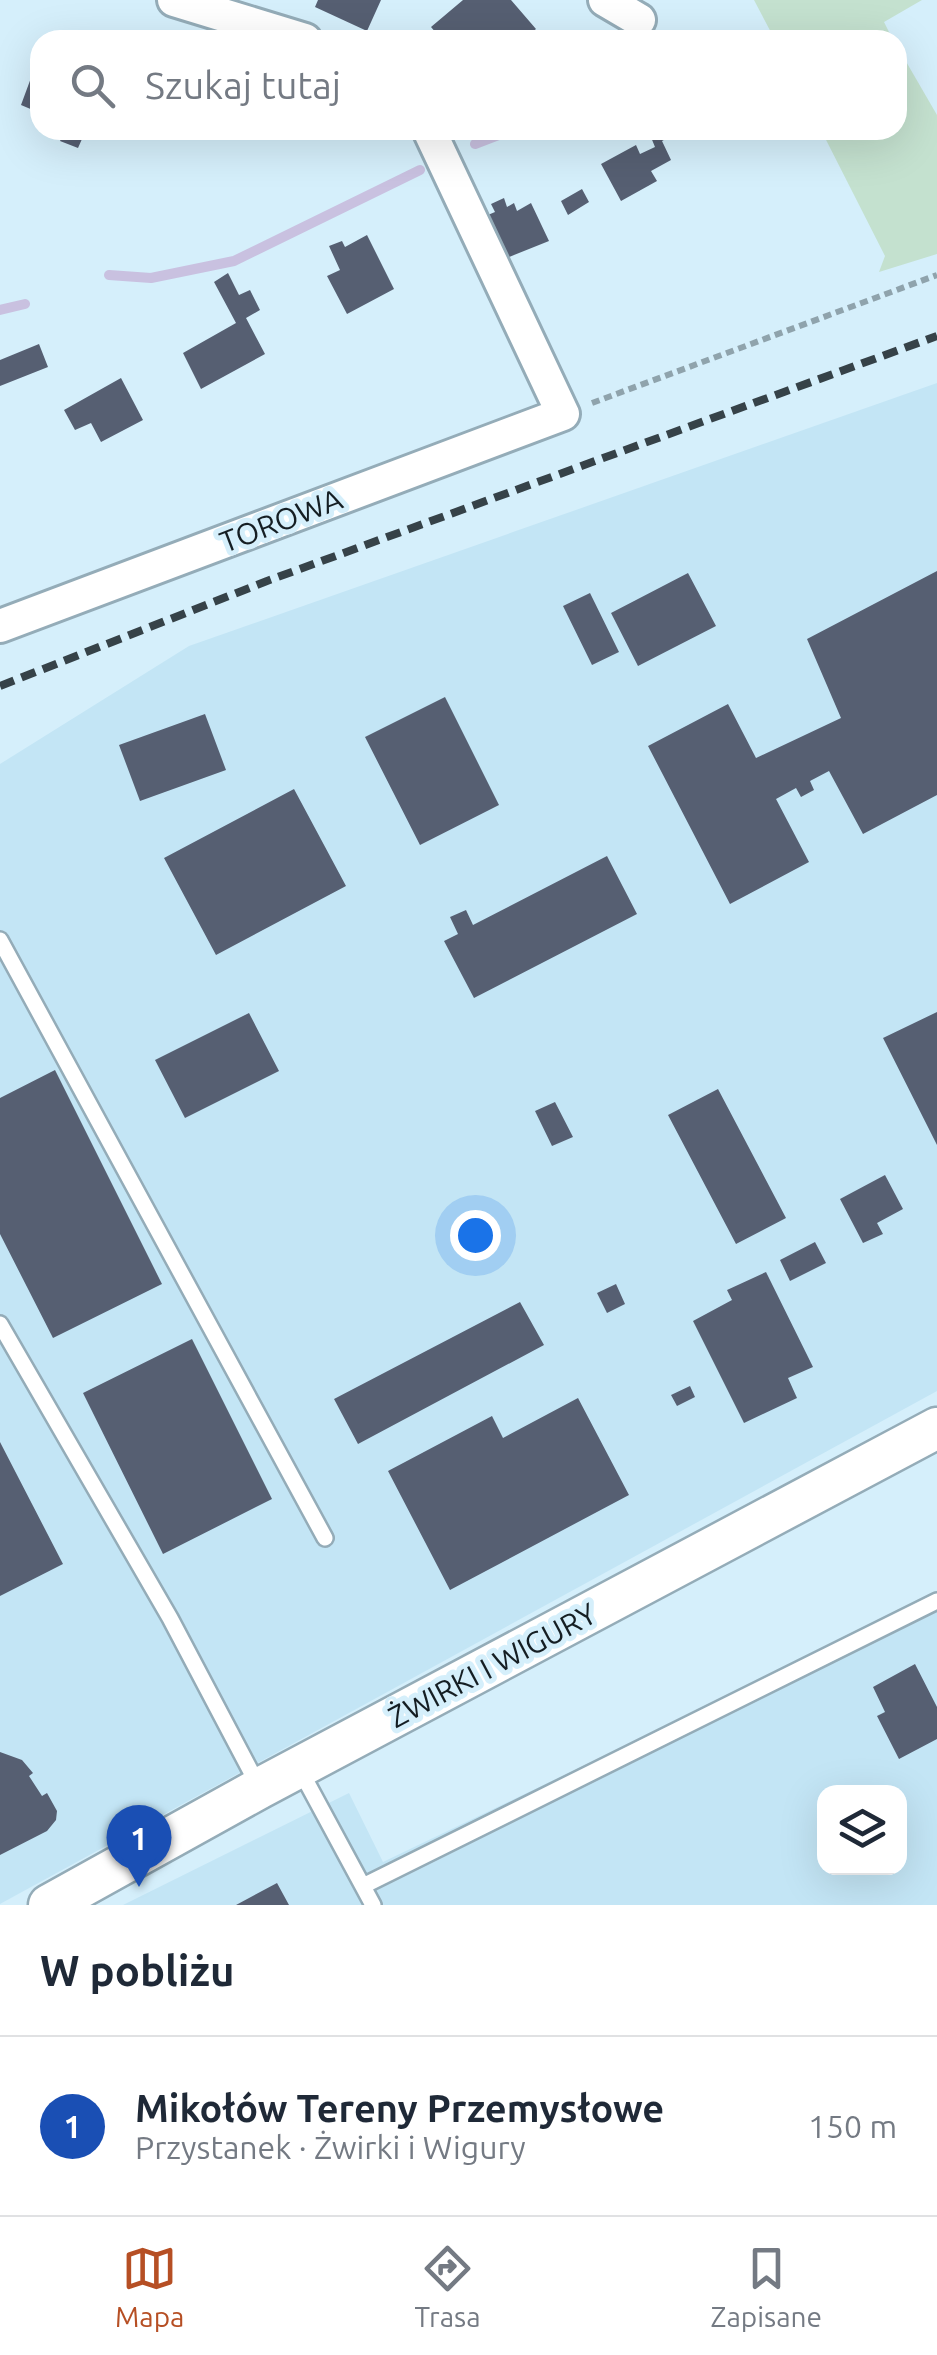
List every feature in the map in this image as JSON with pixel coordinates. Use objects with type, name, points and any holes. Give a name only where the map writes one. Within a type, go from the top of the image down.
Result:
[{"type":"street","points":[[174,0],[272,30]]},
{"type":"street","points":[[604,0],[640,20]]},
{"type":"street","points":[[434,140],[562,414]]},
{"type":"street","name":"TOROWA","points":[[0,626],[562,414]]},
{"type":"street","name":"ŻWIRKI I WIGURY","points":[[49,1905],[260,1788],[937,1428]]},
{"type":"lane","points":[[0,940],[325,1538]]},
{"type":"lane","points":[[0,1324],[170,1618],[260,1788]]},
{"type":"lane","points":[[363,1886],[937,1601]]},
{"type":"lane","points":[[299,1768],[372,1905]]},
{"type":"path","points":[[562,414],[937,276]]},
{"type":"shaded area","points":[[937,383],[937,1391],[0,1904],[0,764],[189,646]]},
{"type":"shaded area","points":[[937,1596],[937,1905],[123,1905],[349,1793],[383,1862]]},
{"type":"green space","points":[[754,0],[922,0],[884,22],[888,30],[770,30]]},
{"type":"green space","points":[[907,63],[937,115],[937,254],[879,272],[885,256],[826,140],[907,140]]},
{"type":"building","points":[[318,0],[381,0],[367,30],[315,7]]},
{"type":"building","points":[[463,0],[511,0],[536,29],[434,30],[431,27]]},
{"type":"building","points":[[30,81],[30,109],[21,105]]},
{"type":"building","points":[[60,140],[82,140],[78,148]]},
{"type":"building","points":[[652,140],[664,140],[671,160],[651,171],[657,181],[621,201],[601,164],[636,145],[640,154],[655,147]]},
{"type":"building","points":[[582,189],[589,202],[568,215],[561,201]]},
{"type":"building","points":[[504,198],[507,207],[514,203],[517,211],[531,203],[549,241],[494,263],[476,220],[495,212],[491,204]]},
{"type":"building","points":[[367,235],[394,289],[347,314],[327,276],[340,270],[329,246],[342,241],[345,247]]},
{"type":"building","points":[[228,273],[239,295],[250,290],[260,310],[246,318],[265,354],[201,389],[183,353],[236,323],[214,282]]},
{"type":"building","points":[[39,344],[48,367],[0,386],[0,360]]},
{"type":"building","points":[[121,378],[143,420],[101,442],[91,423],[75,430],[64,410]]},
{"type":"building","points":[[937,571],[937,795],[863,834],[829,771],[810,781],[814,790],[801,797],[796,788],[776,799],[809,862],[730,904],[648,746],[728,704],[756,758],[841,718],[807,639]]},
{"type":"building","points":[[688,573],[716,626],[638,666],[611,613]]},
{"type":"building","points":[[590,593],[619,652],[592,665],[563,606]]},
{"type":"building","points":[[445,697],[499,805],[420,845],[365,737]]},
{"type":"building","points":[[205,714],[226,770],[140,801],[119,745]]},
{"type":"building","points":[[294,789],[346,886],[216,955],[164,858]]},
{"type":"building","points":[[607,856],[637,914],[474,998],[444,941],[458,934],[450,917],[466,910],[473,925]]},
{"type":"building","points":[[937,1012],[937,1145],[883,1038]]},
{"type":"building","points":[[249,1013],[279,1071],[185,1118],[155,1060]]},
{"type":"building","points":[[55,1070],[162,1284],[53,1338],[0,1234],[0,1098]]},
{"type":"building","points":[[718,1089],[786,1218],[736,1244],[668,1115]]},
{"type":"building","points":[[555,1102],[573,1137],[552,1146],[535,1111]]},
{"type":"building","points":[[885,1175],[903,1209],[877,1223],[883,1234],[863,1243],[840,1199]]},
{"type":"building","points":[[815,1242],[826,1263],[790,1281],[780,1260]]},
{"type":"building","points":[[766,1272],[813,1367],[788,1378],[797,1398],[744,1423],[693,1321],[732,1300],[727,1290]]},
{"type":"building","points":[[616,1284],[625,1304],[607,1313],[597,1293]]},
{"type":"building","points":[[520,1302],[544,1345],[358,1444],[334,1399]]},
{"type":"building","points":[[192,1339],[272,1499],[163,1554],[83,1393]]},
{"type":"building","points":[[690,1386],[695,1397],[677,1406],[671,1395]]},
{"type":"building","points":[[578,1398],[629,1495],[450,1590],[388,1471],[492,1416],[503,1438]]},
{"type":"building","points":[[0,1442],[63,1564],[0,1596]]},
{"type":"building","points":[[915,1664],[937,1707],[937,1739],[899,1759],[877,1716],[885,1712],[873,1687]]},
{"type":"building","points":[[0,1752],[22,1760],[33,1773],[29,1776],[42,1796],[47,1793],[57,1811],[56,1820],[47,1831],[0,1855]]},
{"type":"building","points":[[277,1883],[289,1905],[236,1905]]},
{"type":"waterway","points":[[475,144],[486,140]]},
{"type":"waterway","points":[[109,275],[151,278],[234,261],[420,170]]},
{"type":"waterway","points":[[0,310],[25,304]]},
{"type":"railway","points":[[0,686],[267,581],[937,336]]},
{"type":"place","name":"Mikołów Tereny Przemysłowe","points":[[139,1887]]}]
